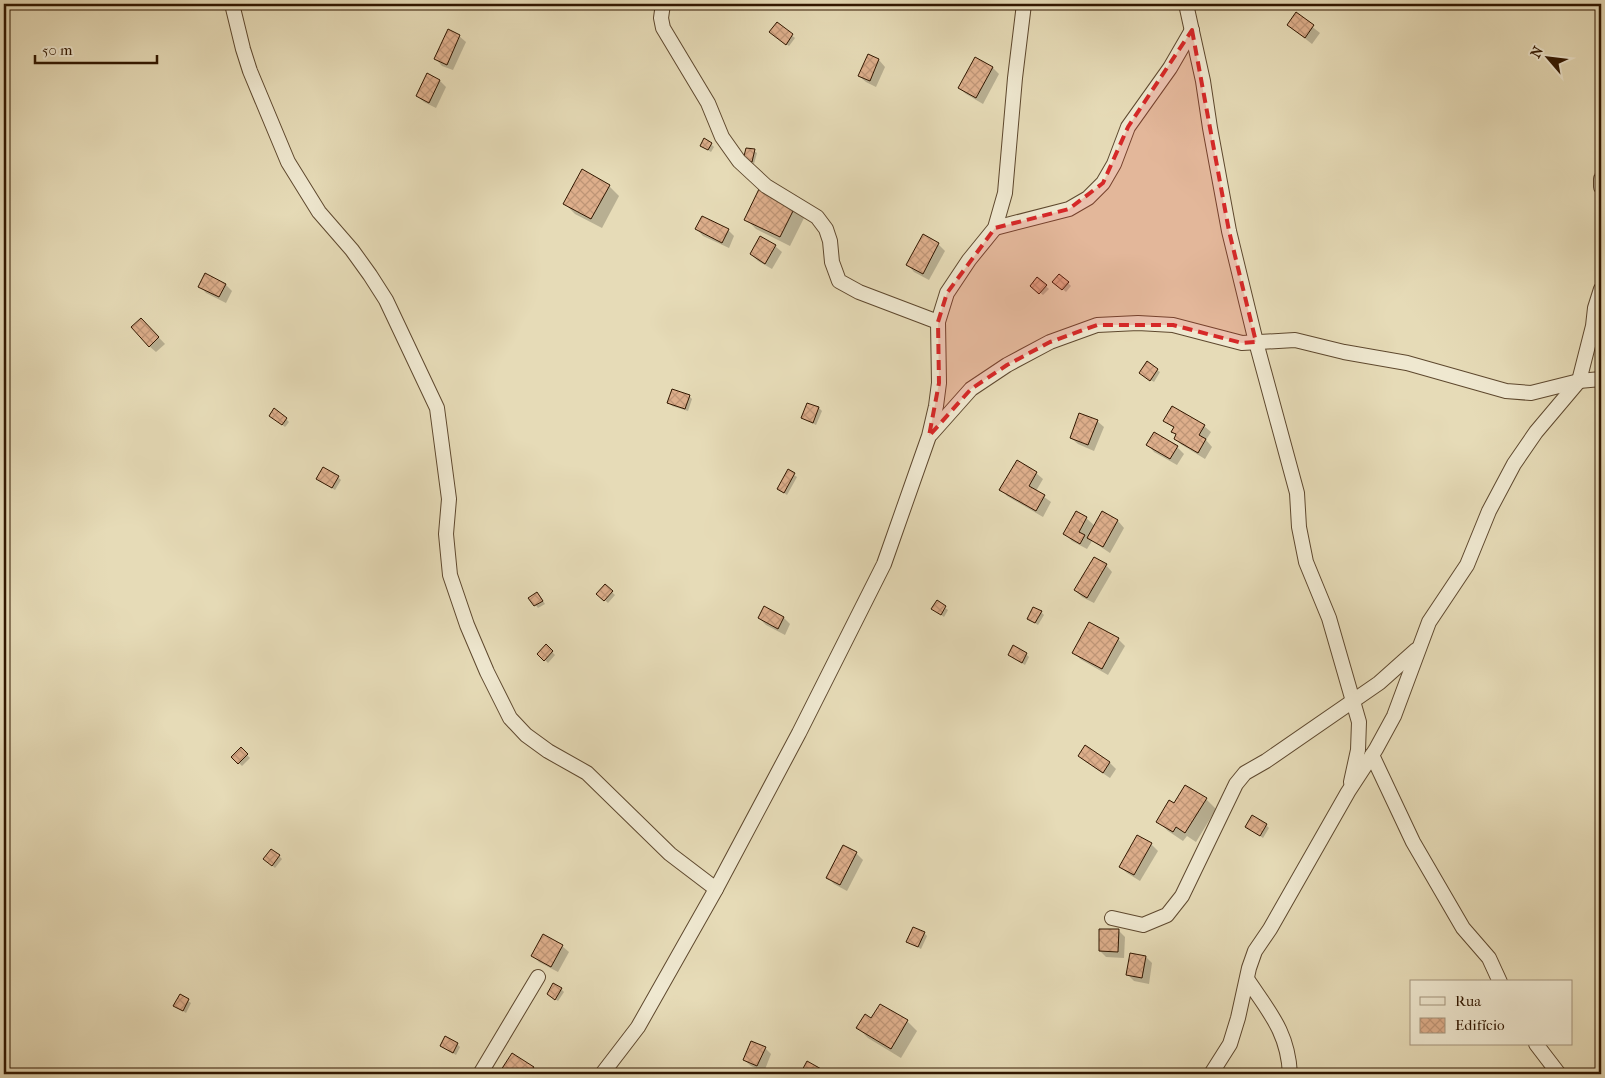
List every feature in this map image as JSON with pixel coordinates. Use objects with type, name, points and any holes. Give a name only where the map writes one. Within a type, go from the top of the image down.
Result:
[{"type":"street","points":[[232,4],[250,71],[288,162],[319,212],[352,250],[386,300],[437,408],[449,499],[446,534],[450,575],[467,625],[487,672],[510,718],[526,736],[587,773],[670,854],[716,889]]},
{"type":"street","points":[[663,4],[661,18],[663,28],[708,103],[722,137],[740,162],[766,186],[817,217],[826,229],[830,241],[832,262],[839,281],[859,292],[938,322]]},
{"type":"street","points":[[602,1074],[638,1027],[716,889],[808,716],[884,564],[928,436],[936,406],[939,384],[938,322],[947,293],[969,260],[995,228],[1005,193],[1014,87],[1024,4]]},
{"type":"street","points":[[1186,4],[1203,81],[1229,232],[1256,342],[1297,493],[1299,527],[1306,562],[1329,618],[1359,722],[1358,750],[1348,792]]},
{"type":"street","points":[[995,228],[1069,209],[1088,198],[1103,183],[1114,164],[1128,126],[1170,68],[1192,30]]},
{"type":"street","points":[[1601,179],[1601,187]]},
{"type":"street","points":[[1211,1074],[1230,1044],[1255,951],[1270,929],[1348,792],[1394,716],[1429,622],[1467,565],[1489,511],[1514,464],[1536,432],[1579,381],[1601,289]]},
{"type":"street","points":[[928,436],[971,389],[1007,365],[1050,342],[1097,325],[1138,323],[1172,325],[1242,343],[1295,340],[1344,352],[1407,363],[1506,391],[1531,393],[1579,381],[1601,379]]},
{"type":"street","points":[[1112,918],[1143,926],[1167,914],[1182,896],[1236,784],[1245,773],[1266,761],[1379,683],[1418,648]]},
{"type":"street","points":[[1372,755],[1413,842],[1463,928],[1489,958],[1499,980]]},
{"type":"street","points":[[480,1074],[538,977]]},
{"type":"street","points":[[1246,979],[1281,1030],[1290,1074]]},
{"type":"street","points":[[1538,1046],[1559,1074]]},
{"type":"highlighted area","points":[[1192,30],[1229,231],[1256,342],[1242,343],[1173,325],[1097,325],[1050,342],[1007,365],[971,389],[929,436],[939,383],[938,322],[947,293],[995,228],[1069,209],[1103,183],[1128,127]]},
{"type":"building","points":[[1296,12],[1314,25],[1305,38],[1287,25]]},
{"type":"building","points":[[777,22],[793,34],[786,45],[769,32]]},
{"type":"building","points":[[448,29],[460,35],[447,65],[434,59]]},
{"type":"building","points":[[868,54],[879,59],[870,81],[858,76]]},
{"type":"building","points":[[975,57],[993,67],[976,98],[958,88]]},
{"type":"building","points":[[427,73],[440,80],[429,103],[416,96]]},
{"type":"building","points":[[704,138],[712,143],[708,150],[700,146]]},
{"type":"building","points":[[746,148],[755,149],[752,162],[743,160]]},
{"type":"building","points":[[582,169],[610,185],[591,219],[563,204]]},
{"type":"building","points":[[759,189],[795,207],[780,237],[744,220]]},
{"type":"building","points":[[702,216],[729,229],[722,243],[695,229]]},
{"type":"building","points":[[923,234],[939,243],[923,274],[906,265]]},
{"type":"building","points":[[760,236],[776,245],[765,264],[750,254]]},
{"type":"building","points":[[205,273],[226,284],[219,297],[198,287]]},
{"type":"building","points":[[1059,274],[1069,282],[1062,290],[1052,282]]},
{"type":"building","points":[[1037,277],[1047,285],[1039,294],[1030,286]]},
{"type":"building","points":[[141,318],[159,337],[149,347],[131,327]]},
{"type":"building","points":[[1147,361],[1158,369],[1150,381],[1139,373]]},
{"type":"building","points":[[672,389],[690,395],[685,409],[667,403]]},
{"type":"building","points":[[807,403],[819,407],[813,423],[801,418]]},
{"type":"building","points":[[1172,406],[1205,425],[1199,435],[1206,439],[1198,453],[1174,439],[1176,434],[1171,432],[1174,427],[1163,421]]},
{"type":"building","points":[[274,408],[287,418],[282,425],[269,416]]},
{"type":"building","points":[[1079,413],[1098,420],[1088,445],[1070,438]]},
{"type":"building","points":[[1154,432],[1178,446],[1170,459],[1146,445]]},
{"type":"building","points":[[1017,460],[1037,472],[1029,486],[1045,495],[1036,511],[999,490]]},
{"type":"building","points":[[323,467],[339,476],[332,488],[316,479]]},
{"type":"building","points":[[788,469],[795,473],[784,493],[777,489]]},
{"type":"building","points":[[1076,511],[1087,517],[1079,532],[1085,535],[1080,544],[1063,534]]},
{"type":"building","points":[[1102,511],[1118,520],[1103,547],[1087,538]]},
{"type":"building","points":[[1094,557],[1107,564],[1087,598],[1074,590]]},
{"type":"building","points":[[605,584],[613,591],[604,601],[596,594]]},
{"type":"building","points":[[537,592],[543,601],[534,606],[528,598]]},
{"type":"building","points":[[937,600],[946,606],[941,615],[931,609]]},
{"type":"building","points":[[764,606],[784,617],[778,629],[758,618]]},
{"type":"building","points":[[1033,607],[1042,611],[1035,623],[1027,619]]},
{"type":"building","points":[[1089,622],[1119,638],[1102,669],[1072,653]]},
{"type":"building","points":[[546,644],[553,651],[544,661],[537,654]]},
{"type":"building","points":[[1013,645],[1027,653],[1022,663],[1008,655]]},
{"type":"building","points":[[1085,745],[1110,762],[1103,773],[1078,756]]},
{"type":"building","points":[[241,747],[248,754],[238,764],[231,757]]},
{"type":"building","points":[[1185,785],[1207,798],[1185,833],[1176,827],[1173,832],[1156,822],[1169,800],[1174,803]]},
{"type":"building","points":[[1252,815],[1267,824],[1260,836],[1245,827]]},
{"type":"building","points":[[1137,835],[1152,843],[1134,875],[1119,867]]},
{"type":"building","points":[[843,845],[857,852],[840,885],[826,878]]},
{"type":"building","points":[[271,849],[280,855],[272,866],[263,859]]},
{"type":"building","points":[[913,927],[925,932],[918,947],[906,942]]},
{"type":"building","points":[[1099,929],[1119,929],[1118,952],[1099,951]]},
{"type":"building","points":[[543,934],[563,945],[551,967],[531,956]]},
{"type":"building","points":[[1130,953],[1146,956],[1142,978],[1126,975]]},
{"type":"building","points":[[553,983],[562,988],[555,1000],[547,994]]},
{"type":"building","points":[[180,994],[189,999],[183,1011],[173,1006]]},
{"type":"building","points":[[880,1004],[908,1020],[891,1049],[856,1028],[865,1014],[871,1018]]},
{"type":"building","points":[[445,1036],[458,1043],[453,1053],[440,1046]]},
{"type":"building","points":[[751,1041],[766,1047],[757,1066],[743,1060]]},
{"type":"building","points":[[512,1053],[534,1067],[529,1074],[507,1074],[501,1070]]},
{"type":"building","points":[[807,1061],[823,1070],[821,1074],[800,1074]]}]
